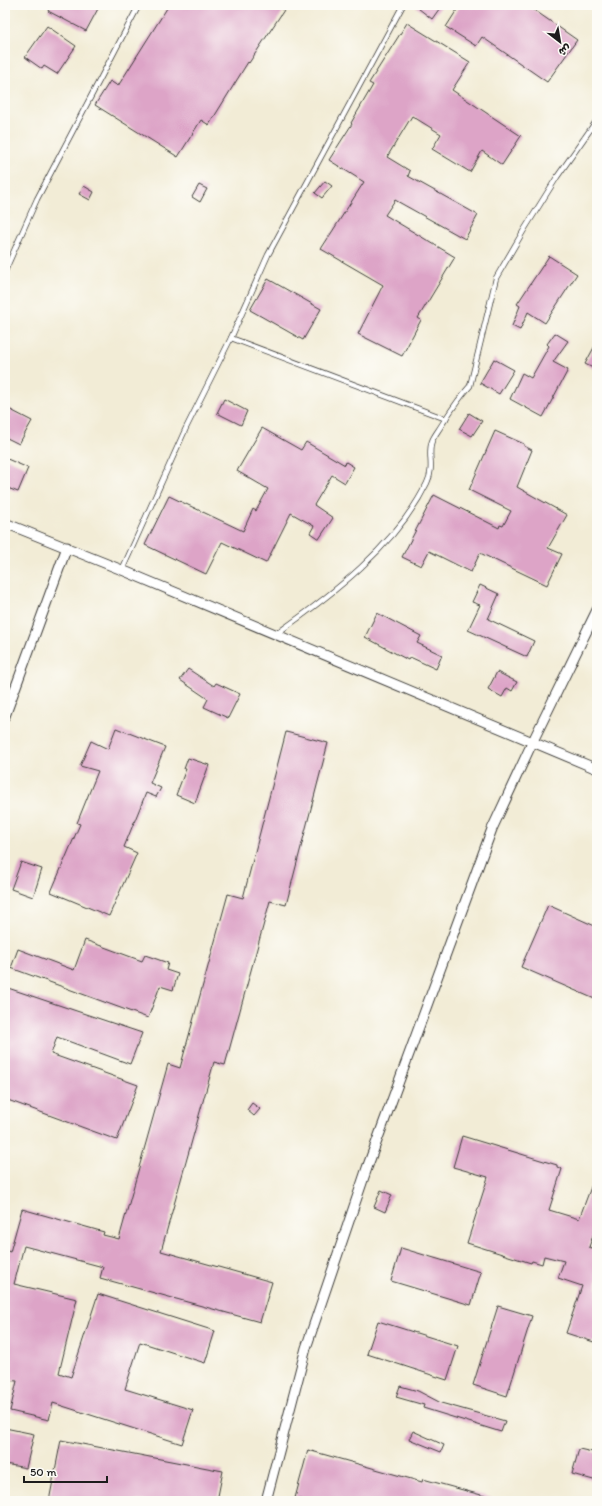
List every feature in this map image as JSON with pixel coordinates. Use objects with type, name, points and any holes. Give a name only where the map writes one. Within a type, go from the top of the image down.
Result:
[{"type":"street","points":[[5,523],[67,547],[597,769]]},
{"type":"street","points":[[5,716],[67,547]]},
{"type":"street","points":[[266,1501],[306,1348],[367,1168],[492,829],[532,741],[597,610]]},
{"type":"lane","points":[[5,271],[37,198],[139,5]]},
{"type":"lane","points":[[122,570],[186,428],[231,338],[268,255],[402,5]]},
{"type":"lane","points":[[276,634],[319,604],[361,567],[382,547],[420,498],[432,474],[431,442],[457,400],[470,386],[496,278],[549,190],[597,120]]},
{"type":"lane","points":[[231,338],[446,419]]},
{"type":"building","points":[[51,5],[100,5],[86,31],[48,11]]},
{"type":"building","points":[[169,5],[275,5],[284,10],[249,63],[248,62],[209,125],[201,120],[178,157],[95,105],[110,81],[118,86]]},
{"type":"building","points":[[414,5],[442,5],[432,19]]},
{"type":"building","points":[[460,5],[527,5],[577,40],[547,82],[482,37],[476,46],[446,27]]},
{"type":"building","points":[[407,23],[470,62],[452,90],[521,136],[502,165],[482,151],[470,172],[432,149],[441,134],[412,116],[387,157],[410,171],[408,176],[478,215],[465,239],[395,200],[385,215],[455,257],[418,318],[421,320],[402,356],[358,334],[383,285],[321,249],[364,182],[329,160],[352,124],[351,123],[373,85],[369,83]]},
{"type":"building","points":[[47,26],[76,46],[57,74],[44,66],[42,69],[25,57]]},
{"type":"building","points":[[325,181],[332,186],[322,198],[315,193]]},
{"type":"building","points":[[199,185],[207,189],[200,202],[192,197]]},
{"type":"building","points":[[84,186],[94,192],[90,200],[79,194]]},
{"type":"building","points":[[549,256],[577,274],[545,323],[528,312],[520,330],[512,326],[520,306],[517,304]]},
{"type":"building","points":[[268,279],[321,309],[303,340],[250,310]]},
{"type":"building","points":[[555,333],[568,341],[553,362],[568,370],[543,417],[510,399],[522,373],[531,378],[549,346],[547,344]]},
{"type":"building","points":[[597,342],[597,370],[585,364]]},
{"type":"building","points":[[494,359],[514,370],[499,394],[480,383]]},
{"type":"building","points":[[224,399],[247,411],[241,425],[217,413]]},
{"type":"building","points":[[5,407],[32,421],[19,444],[5,437]]},
{"type":"building","points":[[469,413],[482,421],[472,436],[459,429]]},
{"type":"building","points":[[262,428],[301,450],[306,442],[345,465],[346,462],[354,467],[345,483],[332,475],[314,505],[333,518],[319,539],[310,533],[314,526],[291,513],[266,563],[222,542],[206,574],[145,545],[169,496],[243,531],[253,509],[256,511],[268,489],[237,471]]},
{"type":"building","points":[[495,431],[524,444],[524,446],[532,450],[517,487],[567,515],[548,548],[562,554],[547,585],[480,553],[471,572],[429,551],[421,566],[402,557],[434,495],[499,528],[500,525],[503,526],[511,511],[469,490]]},
{"type":"building","points":[[5,458],[28,468],[18,492],[5,487]]},
{"type":"building","points":[[480,585],[499,594],[488,619],[534,641],[527,657],[468,630],[480,605],[472,602]]},
{"type":"building","points":[[377,613],[421,636],[417,643],[442,655],[436,669],[410,657],[408,660],[365,637]]},
{"type":"building","points":[[188,669],[214,686],[216,683],[240,694],[228,718],[204,707],[208,699],[180,680]]},
{"type":"building","points":[[497,672],[517,682],[512,691],[507,688],[502,697],[488,689]]},
{"type":"building","points":[[116,728],[165,747],[150,783],[161,788],[156,797],[146,793],[124,847],[137,853],[109,916],[51,892],[80,824],[77,823],[98,771],[80,766],[91,741],[108,749]]},
{"type":"building","points":[[286,732],[328,743],[286,905],[270,901],[225,1065],[214,1062],[161,1251],[272,1282],[260,1322],[100,1278],[103,1267],[24,1246],[14,1284],[77,1299],[59,1373],[71,1377],[98,1294],[215,1331],[205,1363],[140,1342],[125,1389],[193,1410],[182,1444],[53,1403],[49,1420],[10,1411],[17,1381],[5,1380],[5,1250],[10,1252],[22,1209],[104,1232],[103,1235],[119,1239],[168,1064],[180,1068],[228,894],[243,898]]},
{"type":"building","points":[[188,758],[209,765],[195,803],[176,795],[186,769],[184,769]]},
{"type":"building","points":[[21,862],[42,869],[33,897],[11,889]]},
{"type":"building","points":[[548,905],[597,927],[597,1000],[521,967]]},
{"type":"building","points":[[85,940],[142,961],[145,955],[168,963],[166,970],[178,974],[173,990],[160,986],[148,1018],[11,968],[18,949],[74,970]]},
{"type":"building","points":[[5,987],[142,1033],[130,1064],[57,1037],[51,1054],[138,1085],[117,1140],[5,1099]]},
{"type":"building","points":[[252,1103],[260,1109],[254,1116],[247,1110]]},
{"type":"building","points":[[462,1136],[557,1165],[557,1167],[562,1169],[549,1210],[579,1219],[597,1171],[597,1224],[589,1247],[597,1250],[597,1343],[566,1333],[582,1286],[558,1278],[564,1261],[544,1256],[542,1264],[532,1261],[531,1263],[467,1243],[488,1177],[453,1167]]},
{"type":"building","points":[[381,1190],[392,1195],[385,1212],[374,1207]]},
{"type":"building","points":[[401,1248],[481,1272],[471,1305],[391,1281]]},
{"type":"building","points":[[498,1306],[532,1316],[507,1396],[473,1385]]},
{"type":"building","points":[[378,1321],[458,1346],[447,1380],[367,1354]]},
{"type":"building","points":[[400,1386],[418,1391],[441,1403],[505,1421],[501,1432],[423,1408],[424,1405],[396,1397]]},
{"type":"building","points":[[5,1428],[34,1434],[26,1468],[5,1464]]},
{"type":"building","points":[[413,1431],[444,1445],[441,1452],[409,1439]]},
{"type":"building","points":[[61,1440],[223,1471],[217,1501],[49,1501]]},
{"type":"building","points":[[579,1449],[597,1453],[597,1481],[572,1474]]},
{"type":"building","points":[[308,1450],[422,1482],[423,1479],[492,1498],[492,1501],[307,1501],[295,1498]]}]
